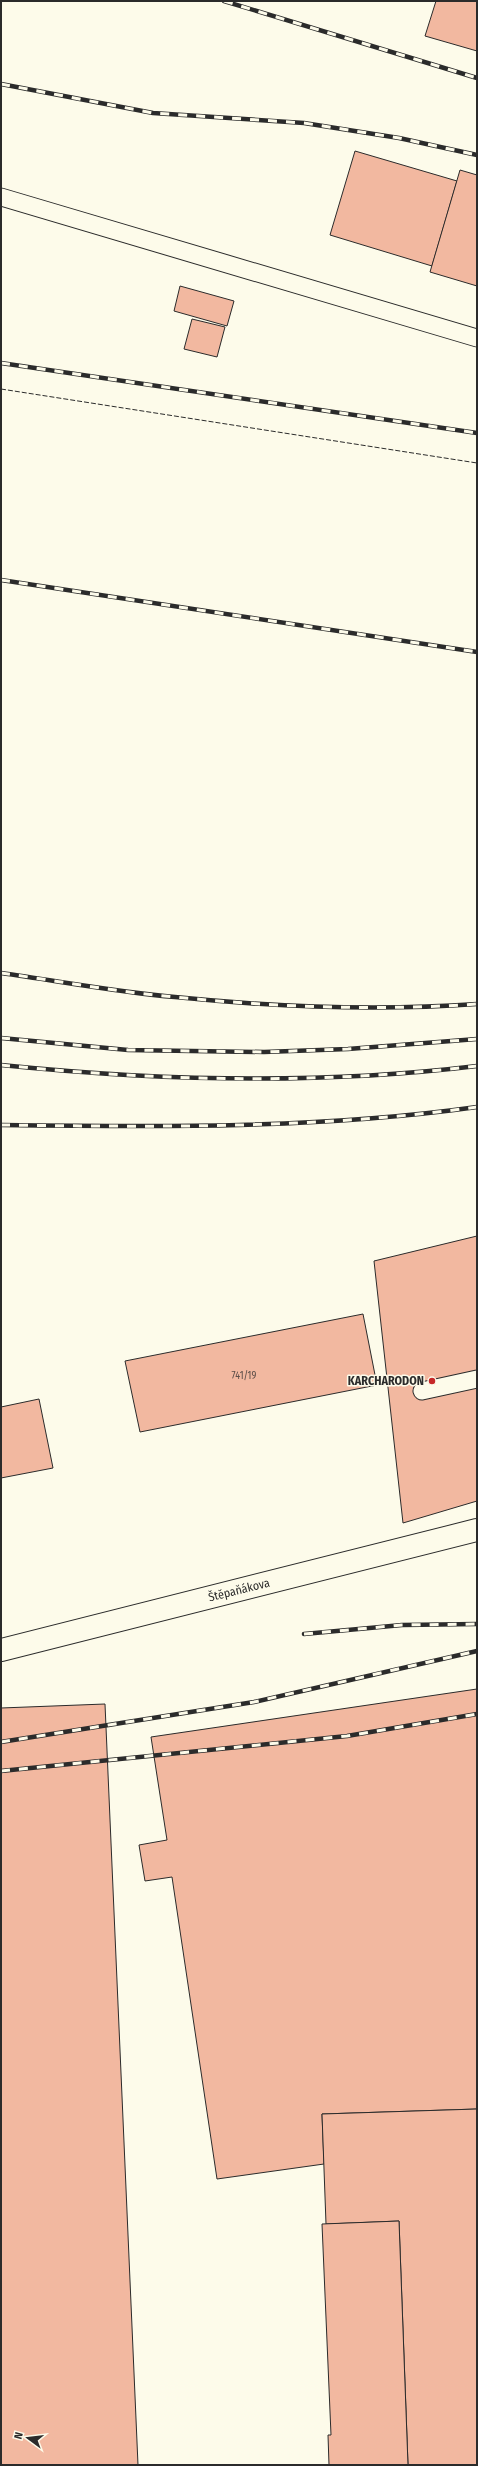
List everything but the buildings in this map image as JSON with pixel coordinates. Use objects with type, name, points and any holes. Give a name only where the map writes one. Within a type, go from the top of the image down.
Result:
[{"type":"street","name":"Štěpaňákova","points":[[1,1650],[477,1530]]},
{"type":"lane","points":[[1,197],[477,338]]},
{"type":"lane","points":[[422,1391],[477,1379]]},
{"type":"railway","points":[[224,1],[477,78]]},
{"type":"railway","points":[[1,84],[153,113],[304,123],[399,138],[477,155]]},
{"type":"railway","points":[[1,363],[477,433]]},
{"type":"railway","points":[[1,580],[477,652]]},
{"type":"railway","points":[[1,973],[132,992],[250,1003],[326,1007],[402,1007],[477,1004]]},
{"type":"railway","points":[[1,1038],[128,1050],[264,1052],[348,1049],[477,1039]]},
{"type":"railway","points":[[1,1065],[120,1075],[239,1079],[358,1076],[477,1066]]},
{"type":"railway","points":[[1,1125],[180,1126],[299,1123],[418,1114],[477,1107]]},
{"type":"railway","points":[[304,1634],[402,1625],[477,1624]]},
{"type":"railway","points":[[1,1742],[254,1702],[477,1651]]},
{"type":"railway","points":[[1,1771],[347,1736],[477,1714]]},
{"type":"fence","points":[[1,389],[477,463]]},
{"type":"place","name":"KARCHARODON","points":[[432,1381]]}]
